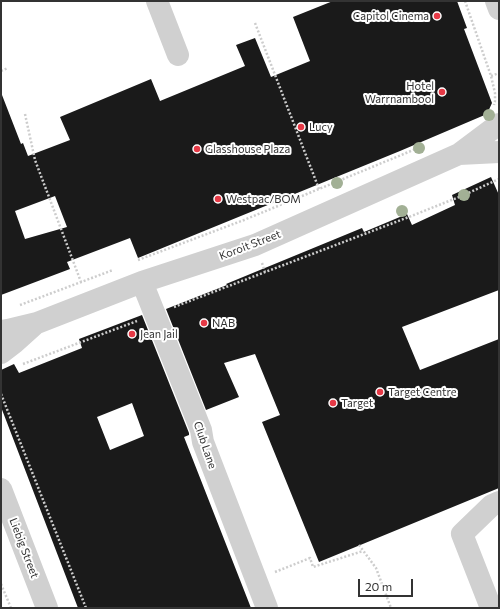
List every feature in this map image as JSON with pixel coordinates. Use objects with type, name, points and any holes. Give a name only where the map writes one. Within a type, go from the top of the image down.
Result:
[{"type":"street","points":[[157,1],[178,54]]},
{"type":"street","points":[[496,1],[499,9]]},
{"type":"street","name":"Koroit Street","points":[[459,154],[496,116]]},
{"type":"street","name":"Koroit Street","points":[[1,331],[37,323],[142,282],[255,244],[459,154],[499,152]]},
{"type":"street","name":"Club Lane","points":[[142,282],[201,430],[203,442],[267,608]]},
{"type":"street","name":"Koroit Street","points":[[1,353],[14,344],[37,323]]},
{"type":"street","name":"Liebig Street","points":[[1,489],[47,608]]},
{"type":"street","points":[[491,608],[462,534],[492,505],[499,502]]},
{"type":"path","points":[[466,1],[496,93],[496,116]]},
{"type":"path","points":[[255,23],[319,189]]},
{"type":"path","points":[[1,72],[8,68]]},
{"type":"path","points":[[491,76],[499,73]]},
{"type":"path","points":[[25,114],[35,160],[81,282]]},
{"type":"path","points":[[133,262],[244,220],[427,144]]},
{"type":"path","points":[[23,364],[414,215],[499,179]]},
{"type":"path","points":[[16,306],[118,268]]},
{"type":"path","points":[[1,394],[86,608]]},
{"type":"path","points":[[359,545],[376,568],[391,608]]},
{"type":"path","points":[[256,579],[310,558],[313,567],[363,551]]},
{"type":"path","points":[[1,584],[11,608]]},
{"type":"building","points":[[333,1],[457,1],[467,28],[464,29],[492,103],[487,114],[138,258],[130,238],[67,262],[70,269],[1,295],[1,95],[21,144],[23,143],[28,156],[70,140],[60,117],[151,79],[160,101],[245,66],[236,45],[255,38],[271,77],[310,61],[293,17]],"holes":[[[55,196],[67,227],[25,239],[15,211]]]},
{"type":"building","name":"Target Centre","points":[[491,177],[499,195],[499,290],[402,327],[420,370],[499,339],[499,488],[319,562],[262,422],[280,415],[255,354],[224,363],[239,397],[206,410],[166,309],[362,228],[364,232],[407,214],[412,225],[455,205],[452,195]]},
{"type":"building","points":[[142,315],[189,433],[189,435],[184,437],[251,608],[78,608],[1,407],[1,370],[14,364],[19,373],[82,348],[79,339]],"holes":[[[132,403],[144,436],[110,450],[97,417]]]},
{"type":"place","name":"Capitol Cinema","points":[[437,16]]},
{"type":"place","name":"Hotel Warrnambool","points":[[442,92]]},
{"type":"place","name":"Lucy","points":[[301,127]]},
{"type":"place","name":"Glasshouse Plaza","points":[[197,149]]},
{"type":"place","name":"Westpac/BOM","points":[[218,199]]},
{"type":"place","name":"NAB","points":[[204,323]]},
{"type":"place","name":"Jean Jail","points":[[132,334]]},
{"type":"place","name":"Target Centre","points":[[380,392]]},
{"type":"place","name":"Target","points":[[333,403]]}]
